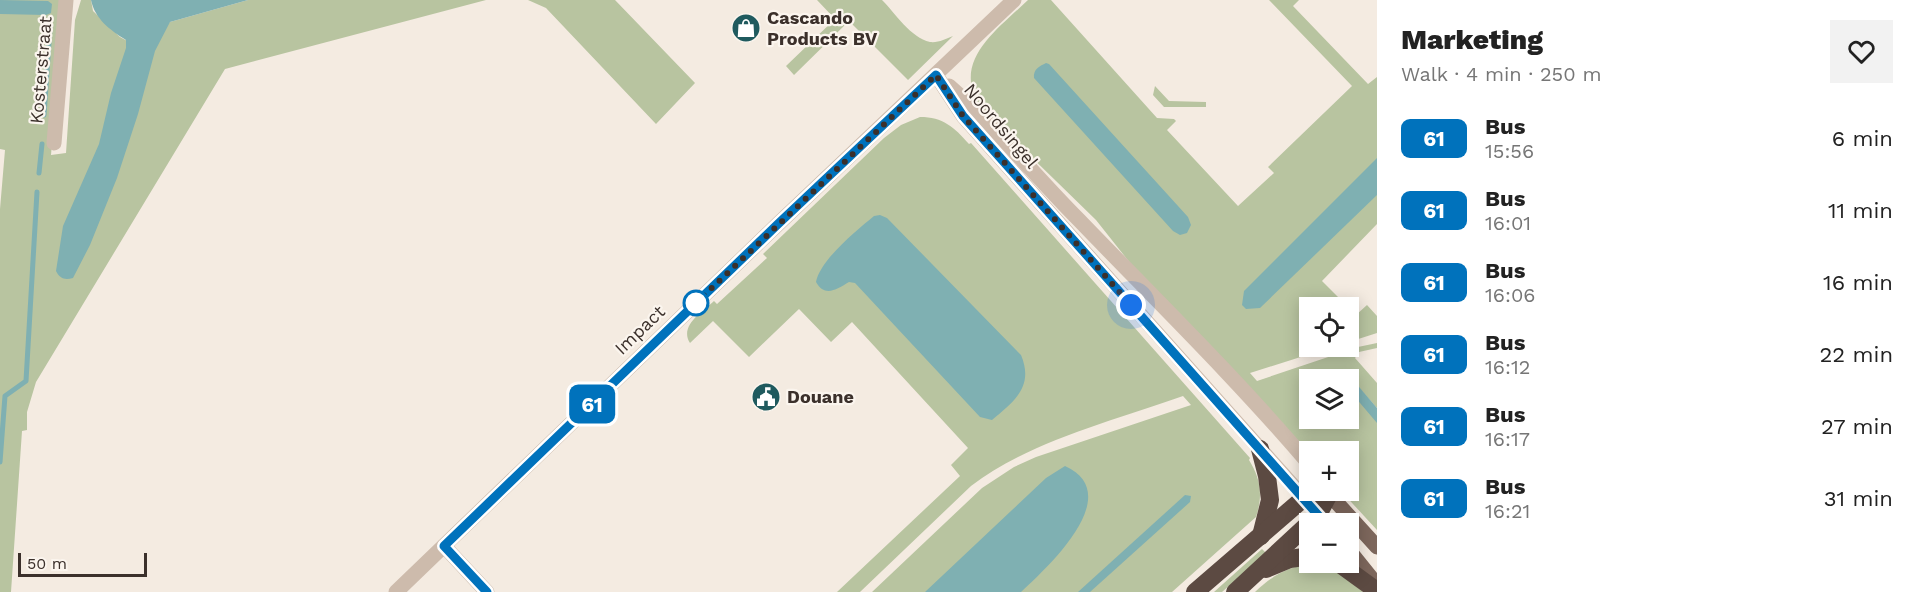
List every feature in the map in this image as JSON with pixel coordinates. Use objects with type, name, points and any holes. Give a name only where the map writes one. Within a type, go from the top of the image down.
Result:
[{"type":"highway","points":[[1260,449],[1268,476],[1270,500],[1261,536]]},
{"type":"highway","points":[[1196,592],[1301,501]]},
{"type":"highway","points":[[1235,592],[1299,538]]},
{"type":"highway","points":[[1258,572],[1299,558]]},
{"type":"highway","points":[[1352,573],[1377,591]]},
{"type":"main road","name":"Noordsingel","points":[[1307,501],[1317,513]]},
{"type":"main road","points":[[1336,501],[1377,548]]},
{"type":"main road","points":[[1359,563],[1377,585]]},
{"type":"street","name":"Kosterstraat","points":[[54,143],[66,0]]},
{"type":"street","name":"Impact","points":[[396,592],[1014,0]]},
{"type":"street","name":"Noordsingel","points":[[936,75],[963,116],[1299,493]]},
{"type":"street","name":"Noordsingel","points":[[936,75],[974,107],[1054,195],[1219,365],[1299,453]]},
{"type":"street","points":[[444,546],[487,592]]},
{"type":"green space","points":[[0,0],[64,0],[51,155],[66,153],[75,20],[81,0],[91,0],[93,11],[120,37],[131,43],[170,22],[248,0],[486,0],[225,69],[36,382],[27,412],[27,430],[22,431],[11,592],[0,592],[0,209],[5,150],[0,149]]},
{"type":"green space","points":[[528,0],[615,0],[695,83],[656,124],[546,8]]},
{"type":"green space","points":[[817,0],[882,0],[916,36],[923,40],[936,42],[953,36],[908,80],[849,21],[794,75],[786,66],[835,19]]},
{"type":"green space","points":[[1028,0],[1051,0],[1157,118],[1176,121],[1167,130],[1238,206],[1274,173],[1268,167],[1352,86],[1269,0],[1299,0],[1293,6],[1368,84],[1377,77],[1377,224],[1322,281],[1338,297],[1299,297],[1300,357],[1250,373],[1257,381],[1328,357],[1356,357],[1377,383],[1377,408],[1359,388],[1359,369],[1299,369],[1299,429],[1359,429],[1359,393],[1377,414],[1377,530],[1350,501],[1359,501],[1359,441],[1299,442],[1234,371],[1138,273],[1096,220],[983,110],[974,93],[971,77],[973,63],[990,36]]},
{"type":"green space","points":[[1155,86],[1169,101],[1206,102],[1206,107],[1164,107],[1153,95]]},
{"type":"green space","points":[[920,117],[942,121],[953,128],[969,144],[971,143],[1250,458],[1260,488],[1260,502],[1256,517],[1172,592],[872,592],[982,488],[1014,467],[1036,457],[1191,405],[1183,396],[1046,444],[994,470],[971,486],[860,592],[837,592],[960,476],[951,465],[968,448],[852,322],[831,342],[799,309],[749,357],[713,321],[690,343],[687,331],[698,315],[714,301],[717,304],[767,258],[763,254],[884,138],[901,125]]},
{"type":"green space","points":[[1367,305],[1377,316],[1377,333],[1359,339],[1359,312]]},
{"type":"green space","points":[[1377,343],[1377,348],[1359,352],[1359,347]]},
{"type":"green space","points":[[1262,549],[1266,553],[1222,592],[1214,592]]},
{"type":"green space","points":[[1299,566],[1299,573],[1340,573],[1363,592],[1255,592],[1268,581]]},
{"type":"water","points":[[0,0],[48,1],[52,4],[51,13],[46,15],[0,14]]},
{"type":"water","points":[[91,0],[248,0],[170,22],[155,51],[117,178],[90,245],[73,278],[65,279],[56,271],[63,226],[99,144],[111,93],[126,48],[126,40],[109,28],[100,18]]},
{"type":"water","points":[[1046,63],[1188,217],[1191,225],[1187,233],[1180,235],[1173,231],[1034,78],[1036,70]]},
{"type":"water","points":[[1377,158],[1377,195],[1260,308],[1246,309],[1242,305],[1244,291]]},
{"type":"water","points":[[880,215],[887,218],[1021,355],[1024,366],[1024,384],[1015,399],[992,420],[980,417],[855,283],[849,282],[827,291],[816,282],[824,264],[840,246],[874,216]]},
{"type":"water","points":[[1359,387],[1377,408],[1377,423],[1359,402]]},
{"type":"water","points":[[1065,466],[1082,478],[1088,494],[1085,512],[1063,549],[1021,592],[925,592],[1046,478]]},
{"type":"water","points":[[1185,495],[1191,496],[1190,502],[1090,592],[1078,592]]},
{"type":"waterway","points":[[44,115],[50,28]]},
{"type":"waterway","points":[[39,173],[42,144]]},
{"type":"waterway","points":[[0,462],[5,396],[26,381],[37,192]]},
{"type":"bus line","name":"61","points":[[487,592],[444,546],[936,75],[963,116],[1316,513]]},
{"type":"place","name":"Cascando Products BV","points":[[746,28]]},
{"type":"place","name":"Douane","points":[[766,397]]},
{"type":"route","points":[[696,303],[936,75],[963,116],[1131,305]]}]
